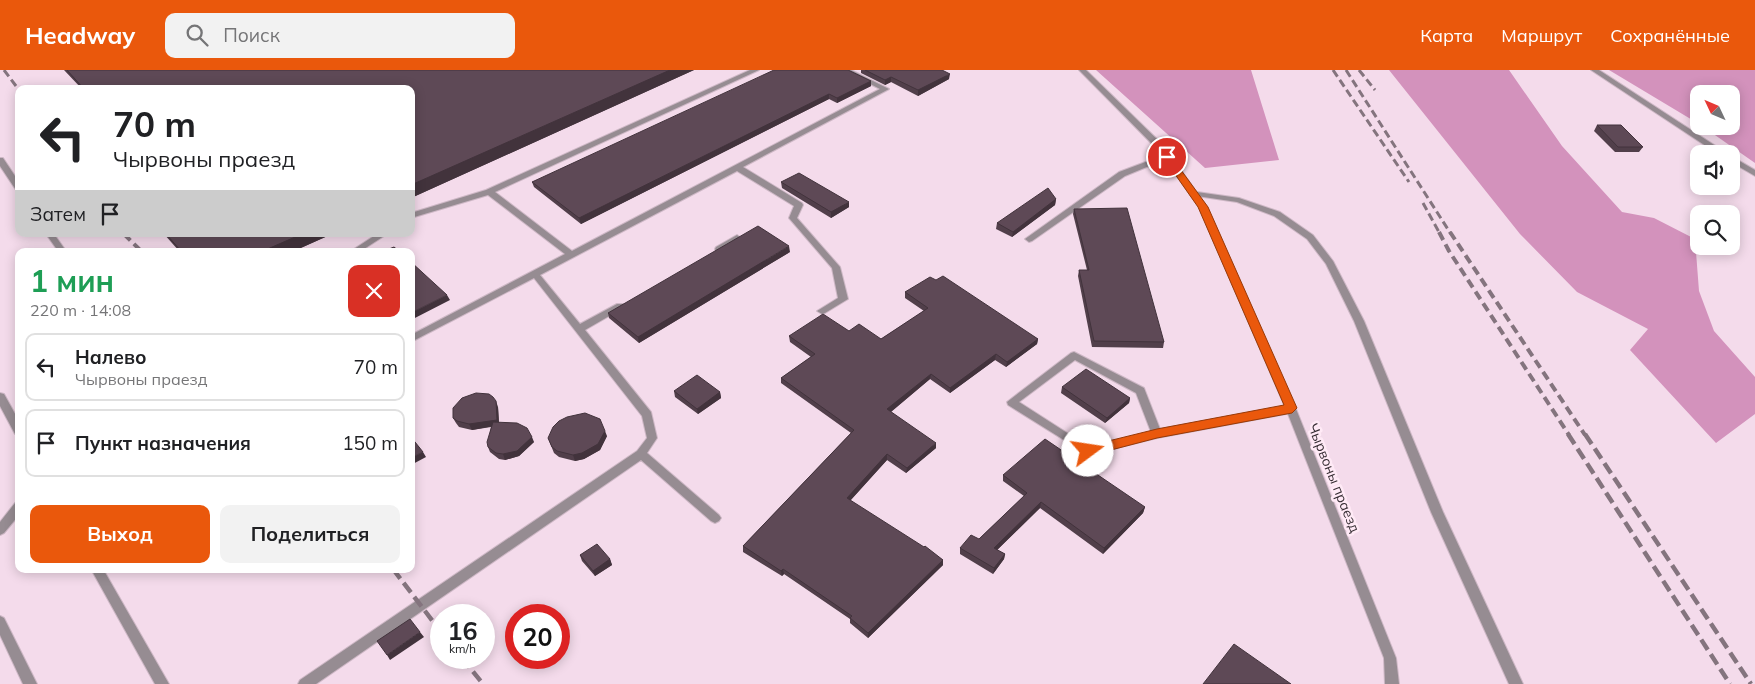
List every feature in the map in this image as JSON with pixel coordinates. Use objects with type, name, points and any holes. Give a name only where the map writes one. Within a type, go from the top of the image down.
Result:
[{"type":"street","points":[[415,215],[490,192],[756,70]]},
{"type":"street","points":[[415,337],[885,89],[846,70]]},
{"type":"street","name":"Чырвоны праезд","points":[[1082,70],[1161,148],[1203,207],[1292,408],[1390,658],[1392,684]]},
{"type":"street","points":[[1594,70],[1710,145]]},
{"type":"street","points":[[1029,238],[1122,174],[1167,157]]},
{"type":"street","points":[[0,160],[15,182]]},
{"type":"street","points":[[1740,164],[1755,174]]},
{"type":"street","points":[[738,168],[799,205],[793,218],[836,267],[843,299],[822,311]]},
{"type":"street","points":[[490,192],[572,255]]},
{"type":"street","points":[[1192,193],[1239,200],[1277,214],[1310,237],[1330,263],[1359,321],[1437,512],[1516,684]]},
{"type":"street","points":[[52,237],[60,248]]},
{"type":"street","points":[[360,248],[378,237]]},
{"type":"street","points":[[712,253],[737,238]]},
{"type":"street","points":[[305,684],[642,454],[652,438],[647,415],[535,274]]},
{"type":"street","points":[[579,330],[629,301]]},
{"type":"street","points":[[1157,434],[1140,391],[1074,355],[1012,402],[1088,451],[1157,434],[1292,408]]},
{"type":"street","points":[[0,397],[15,424]]},
{"type":"street","points":[[642,454],[715,518]]},
{"type":"street","points":[[0,530],[15,511]]},
{"type":"street","points":[[99,573],[162,684]]},
{"type":"street","points":[[0,622],[30,684]]},
{"type":"shaded area","points":[[1096,70],[1251,70],[1279,160],[1205,168]]},
{"type":"shaded area","points":[[1389,70],[1509,70],[1562,146],[1622,212],[1654,218],[1690,236],[1690,255],[1696,255],[1699,291],[1714,331],[1755,377],[1755,414],[1716,443],[1630,350],[1648,329],[1577,292],[1520,234]]},
{"type":"shaded area","points":[[1609,70],[1755,70],[1755,163],[1740,153],[1740,145],[1729,145],[1715,135],[1740,135],[1740,85],[1690,85],[1690,119]]},
{"type":"building","points":[[67,70],[670,70],[415,183],[415,85],[80,85]]},
{"type":"building","points":[[774,70],[848,70],[871,81],[837,98],[829,94],[579,218],[532,182]]},
{"type":"building","points":[[865,70],[942,70],[950,74],[918,90],[891,77],[885,80]]},
{"type":"building","points":[[1597,125],[1621,125],[1643,147],[1618,147]]},
{"type":"building","points":[[799,173],[849,202],[831,212],[781,182]]},
{"type":"building","points":[[1048,188],[1056,199],[1013,232],[997,223]]},
{"type":"building","points":[[1127,208],[1164,342],[1094,341],[1079,270],[1089,270],[1074,209]]},
{"type":"building","points":[[758,226],[789,246],[638,337],[608,313]]},
{"type":"building","points":[[169,237],[295,237],[270,248],[178,248]]},
{"type":"building","points":[[415,266],[447,295],[415,311]]},
{"type":"building","points":[[943,276],[1038,339],[1007,362],[996,354],[950,388],[931,374],[887,409],[936,443],[907,468],[887,454],[847,498],[925,546],[943,560],[868,633],[850,618],[852,616],[783,569],[781,571],[743,546],[854,430],[781,378],[815,354],[789,336],[823,314],[849,331],[859,324],[881,339],[928,308],[905,292],[930,277],[936,280]]},
{"type":"building","points":[[1086,369],[1130,398],[1107,418],[1062,387]]},
{"type":"building","points":[[697,375],[720,392],[697,409],[674,391]]},
{"type":"building","points":[[476,393],[489,394],[493,397],[496,401],[497,420],[469,424],[453,418],[453,408],[462,398]]},
{"type":"building","points":[[585,413],[600,419],[605,431],[598,444],[582,453],[573,455],[557,451],[552,447],[548,438],[553,427],[567,417]]},
{"type":"building","points":[[493,422],[517,423],[527,428],[532,437],[517,451],[503,454],[496,453],[488,447],[487,442]]},
{"type":"building","points":[[1045,439],[1145,507],[1104,548],[1041,502],[994,548],[1005,554],[994,568],[960,548],[971,535],[979,539],[1027,493],[1003,475]]},
{"type":"building","points":[[415,442],[423,452],[415,456]]},
{"type":"building","points":[[597,544],[610,559],[593,571],[580,555]]},
{"type":"building","points":[[410,619],[420,632],[387,655],[377,641]]},
{"type":"building","points":[[1234,644],[1291,684],[1203,684]]},
{"type":"railway","points":[[4,70],[15,85]]},
{"type":"railway","points":[[1333,70],[1409,182]]},
{"type":"railway","points":[[1346,70],[1451,234]]},
{"type":"railway","points":[[1359,70],[1375,90]]},
{"type":"railway","points":[[1423,203],[1440,234]]},
{"type":"railway","points":[[1439,232],[1449,251],[1569,435]]},
{"type":"railway","points":[[1450,232],[1585,435]]},
{"type":"railway","points":[[127,237],[138,248]]},
{"type":"railway","points":[[1568,434],[1730,684]]},
{"type":"railway","points":[[1585,434],[1751,684]]},
{"type":"railway","points":[[396,573],[430,618]]},
{"type":"railway","points":[[471,669],[483,684]]},
{"type":"route","points":[[1088,451],[1157,434],[1292,408],[1203,207],[1167,157]]}]
